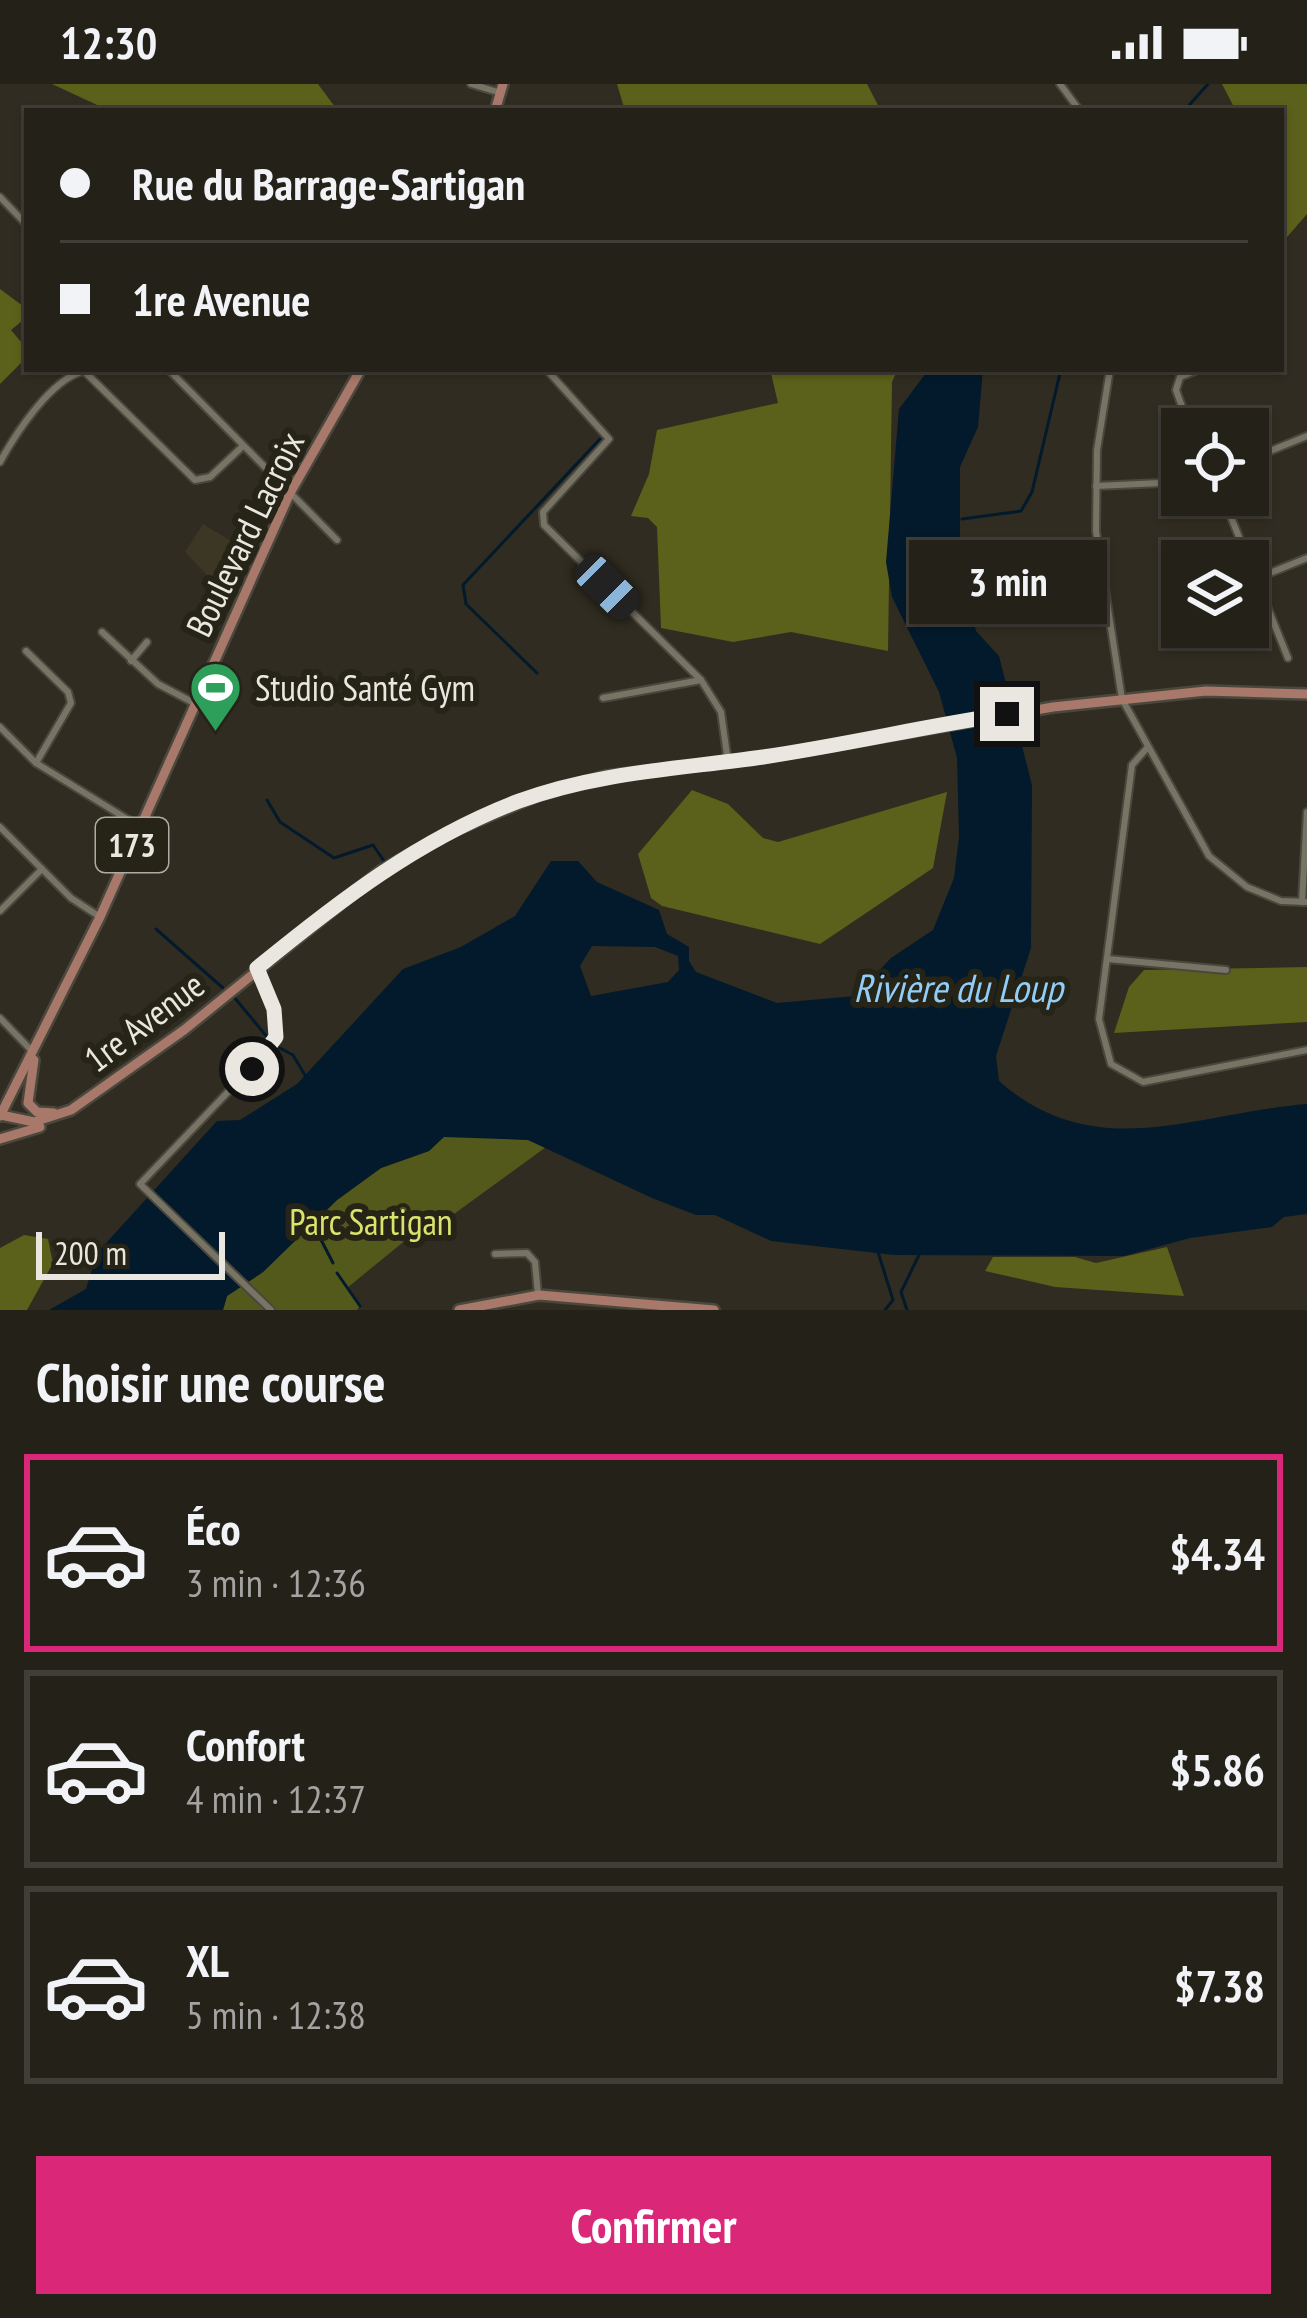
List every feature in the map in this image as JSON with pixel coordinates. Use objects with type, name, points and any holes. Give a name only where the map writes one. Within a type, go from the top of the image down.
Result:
[{"type":"main road","name":"Boulevard Lacroix","points":[[1,1116],[100,917],[290,493],[359,372]]},
{"type":"main road","name":"1re Avenue","points":[[1,1116],[34,1122],[71,1110],[184,1030],[382,870],[517,802],[606,776],[728,762],[1052,707],[1206,691],[1307,694]]},
{"type":"main road","points":[[34,1053],[28,1102],[32,1109],[50,1114],[71,1110]]},
{"type":"main road","points":[[0,1139],[57,1120],[71,1110]]},
{"type":"main road","points":[[459,1310],[538,1295],[714,1310]]},
{"type":"street","points":[[471,84],[502,88]]},
{"type":"street","points":[[0,197],[24,222]]},
{"type":"street","points":[[171,372],[337,540]]},
{"type":"street","points":[[549,372],[609,439],[542,519],[701,680],[721,712],[728,762]]},
{"type":"street","points":[[1110,372],[1095,486],[1101,574],[1122,699],[1198,842],[1222,870],[1247,887],[1305,902],[1307,812]]},
{"type":"street","points":[[1182,408],[1176,390],[1180,377],[1192,372]]},
{"type":"street","points":[[0,462],[28,419],[74,374],[90,375],[195,480],[210,477],[243,446]]},
{"type":"street","points":[[1269,451],[1307,436]]},
{"type":"street","points":[[1095,486],[1161,483]]},
{"type":"street","points":[[1269,573],[1307,558]]},
{"type":"street","points":[[1269,613],[1288,658]]},
{"type":"street","points":[[102,632],[130,661],[194,703]]},
{"type":"street","points":[[130,661],[147,642]]},
{"type":"street","points":[[26,651],[68,692],[71,704],[36,763]]},
{"type":"street","points":[[603,698],[701,680]]},
{"type":"street","points":[[0,727],[36,763],[140,827]]},
{"type":"street","points":[[1147,748],[1132,765],[1099,1036],[1111,1064],[1130,1079],[1143,1082],[1307,1050]]},
{"type":"street","points":[[0,827],[100,917]]},
{"type":"street","points":[[0,911],[42,869]]},
{"type":"street","points":[[1108,959],[1226,970]]},
{"type":"street","points":[[257,968],[274,1009],[276,1037],[142,1179],[141,1188],[271,1310]]},
{"type":"street","points":[[0,1018],[34,1053]]},
{"type":"street","points":[[494,1254],[527,1253],[536,1262],[538,1295]]},
{"type":"shaded area","points":[[203,524],[251,553],[230,599],[185,552]]},
{"type":"green space","points":[[52,84],[318,84],[336,108],[104,108]]},
{"type":"green space","points":[[617,84],[867,84],[879,108],[624,108]]},
{"type":"green space","points":[[1222,84],[1307,84],[1307,214],[1284,241],[1284,108],[1234,108]]},
{"type":"green space","points":[[0,289],[24,307],[24,319],[11,330],[24,345],[24,360],[0,384]]},
{"type":"green space","points":[[771,372],[897,372],[892,382],[888,651],[791,632],[733,642],[661,628],[657,527],[648,518],[631,516],[649,474],[657,430],[778,403]]},
{"type":"green space","points":[[692,790],[728,804],[763,838],[778,842],[947,792],[933,868],[820,944],[662,906],[651,898],[638,854]]},
{"type":"green space","points":[[1307,967],[1307,1022],[1114,1033],[1129,987],[1144,970]]},
{"type":"green space","name":"Parc Sartigan","points":[[443,1137],[528,1140],[546,1147],[443,1222],[434,1217],[347,1288],[360,1306],[357,1310],[223,1310],[227,1296],[263,1272],[337,1200],[381,1168],[429,1151]]},
{"type":"green space","points":[[24,1235],[48,1239],[53,1263],[27,1310],[0,1310],[0,1248]]},
{"type":"green space","points":[[1167,1247],[1184,1296],[1055,1287],[985,1271],[993,1257],[1075,1257],[1096,1263]]},
{"type":"water","name":"Rivière du Loup","points":[[927,372],[983,372],[978,427],[960,467],[960,570],[976,631],[999,656],[1032,785],[1031,948],[996,1056],[999,1081],[1035,1107],[1072,1122],[1110,1128],[1147,1128],[1307,1104],[1307,1214],[1284,1217],[1272,1227],[1190,1238],[1124,1256],[894,1255],[771,1241],[715,1215],[696,1215],[652,1198],[528,1140],[444,1137],[429,1151],[381,1168],[337,1200],[263,1272],[227,1296],[223,1310],[49,1310],[86,1289],[97,1253],[217,1121],[240,1120],[297,1084],[403,969],[461,947],[515,916],[551,861],[578,861],[597,882],[659,910],[667,934],[689,947],[689,961],[696,972],[777,1003],[855,996],[891,958],[933,930],[954,878],[959,837],[957,758],[939,692],[892,597],[886,562],[899,409]],"holes":[[[592,946],[655,947],[678,956],[679,970],[668,982],[591,996],[580,966]]]},
{"type":"waterway","points":[[1187,108],[1208,84]]},
{"type":"waterway","points":[[962,519],[1021,511],[1032,492],[1060,372]]},
{"type":"waterway","points":[[537,673],[466,604],[463,585],[600,439]]},
{"type":"waterway","points":[[267,800],[280,822],[334,858],[373,845],[384,861]]},
{"type":"waterway","points":[[156,929],[223,988]]},
{"type":"waterway","points":[[234,997],[268,1038]]},
{"type":"waterway","points":[[276,1046],[293,1055],[306,1077]]},
{"type":"waterway","points":[[315,1228],[333,1263]]},
{"type":"waterway","points":[[878,1252],[893,1300],[885,1310]]},
{"type":"waterway","points":[[907,1310],[901,1292],[920,1253]]},
{"type":"waterway","points":[[337,1273],[360,1306]]},
{"type":"place","name":"Studio Santé Gym","points":[[216,734]]},
{"type":"route","points":[[252,1069],[276,1037],[274,1009],[257,968],[382,870],[446,834],[517,802],[606,776],[766,757],[1007,714]]}]
